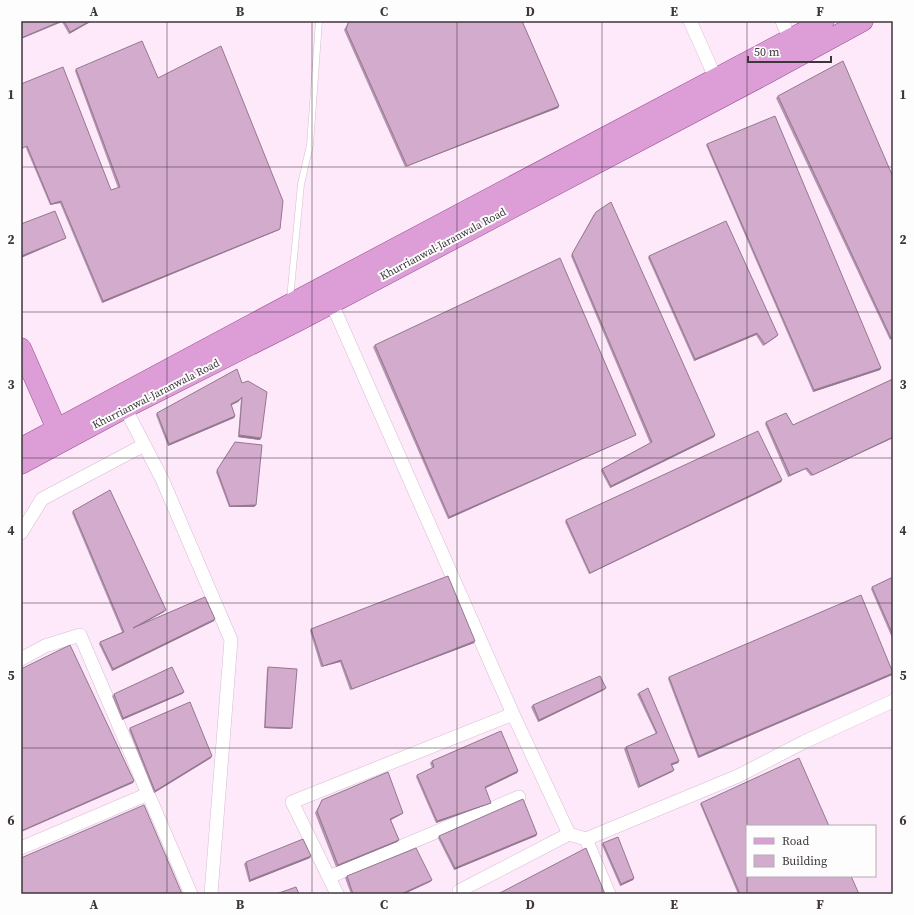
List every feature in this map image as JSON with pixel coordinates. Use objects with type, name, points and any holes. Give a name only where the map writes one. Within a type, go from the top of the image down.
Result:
[{"type":"main road","name":"Khurrianwal-Jaranwala Road","points":[[21,448],[60,436],[125,408],[298,321],[327,295],[716,79],[824,21]]},
{"type":"main road","name":"Khurrianwal-Jaranwala Road","points":[[21,464],[60,436],[290,304],[327,295],[766,74],[863,21]]},
{"type":"main road","points":[[21,348],[60,436]]},
{"type":"street","points":[[690,21],[716,79]]},
{"type":"street","points":[[782,21],[790,40]]},
{"type":"street","points":[[327,295],[513,714],[569,834]]},
{"type":"street","points":[[125,408],[162,479],[232,640],[211,894]]},
{"type":"street","points":[[21,533],[42,499],[144,445]]},
{"type":"street","points":[[21,659],[44,646],[80,635],[191,894]]},
{"type":"street","points":[[460,894],[459,891],[569,834],[586,839],[738,776],[804,742],[893,701]]},
{"type":"street","points":[[337,894],[292,802],[513,714]]},
{"type":"street","points":[[21,848],[148,794]]},
{"type":"street","points":[[329,877],[518,796]]},
{"type":"street","points":[[586,839],[609,894]]},
{"type":"lane","points":[[290,304],[301,184],[310,145],[319,21]]},
{"type":"building","points":[[21,21],[61,21],[21,38]]},
{"type":"building","points":[[64,21],[90,21],[70,32]]},
{"type":"building","points":[[349,21],[522,21],[559,106],[407,166],[346,29]]},
{"type":"building","points":[[142,41],[158,78],[221,46],[283,201],[280,229],[103,301],[61,201],[51,204],[27,146],[21,149],[21,84],[63,67],[111,190],[120,187],[76,69]]},
{"type":"building","points":[[843,61],[893,177],[893,337],[891,338],[778,96]]},
{"type":"building","points":[[775,116],[881,368],[814,390],[707,144]]},
{"type":"building","points":[[611,202],[715,435],[611,486],[602,469],[652,442],[572,254],[596,212]]},
{"type":"building","points":[[55,211],[66,238],[21,256],[21,224]]},
{"type":"building","points":[[726,221],[778,335],[765,344],[757,333],[695,359],[649,256]]},
{"type":"building","points":[[560,258],[636,435],[449,517],[375,345]]},
{"type":"building","points":[[237,369],[242,383],[248,381],[267,392],[261,438],[239,435],[242,397],[231,404],[235,416],[169,444],[157,413]]},
{"type":"building","points":[[893,379],[893,437],[813,475],[807,468],[790,475],[766,422],[786,413],[793,425]]},
{"type":"building","points":[[758,431],[782,480],[590,573],[566,520]]},
{"type":"building","points":[[235,442],[262,445],[256,505],[230,506],[217,470]]},
{"type":"building","points":[[110,490],[166,610],[133,628],[205,597],[215,619],[113,669],[100,642],[124,632],[73,511]]},
{"type":"building","points":[[448,576],[475,641],[352,689],[341,660],[323,666],[311,629]]},
{"type":"building","points":[[893,577],[893,635],[872,587]]},
{"type":"building","points":[[861,595],[893,673],[699,756],[669,677]]},
{"type":"building","points":[[70,645],[134,781],[21,831],[21,669]]},
{"type":"building","points":[[172,667],[184,692],[123,718],[114,694]]},
{"type":"building","points":[[268,667],[297,669],[292,728],[265,727]]},
{"type":"building","points":[[600,676],[606,688],[539,720],[533,705]]},
{"type":"building","points":[[648,688],[679,761],[671,764],[674,770],[640,786],[626,747],[657,733],[639,693]]},
{"type":"building","points":[[190,702],[212,756],[155,791],[130,728]]},
{"type":"building","points":[[501,731],[518,771],[485,787],[491,803],[437,821],[417,775],[434,767],[432,761]]},
{"type":"building","points":[[799,758],[829,825],[746,825],[746,877],[851,877],[859,894],[740,894],[701,803]]},
{"type":"building","points":[[388,772],[403,813],[390,819],[399,840],[338,865],[317,811],[322,800]]},
{"type":"building","points":[[523,799],[537,834],[455,868],[439,836]]},
{"type":"building","points":[[144,805],[182,894],[21,894],[21,858]]},
{"type":"building","points":[[618,837],[634,878],[621,884],[603,843]]},
{"type":"building","points":[[303,839],[311,856],[250,880],[246,862]]},
{"type":"building","points":[[416,848],[432,880],[401,894],[353,894],[347,876]]},
{"type":"building","points":[[586,848],[605,894],[498,894]]},
{"type":"building","points":[[296,887],[299,894],[276,894]]}]
